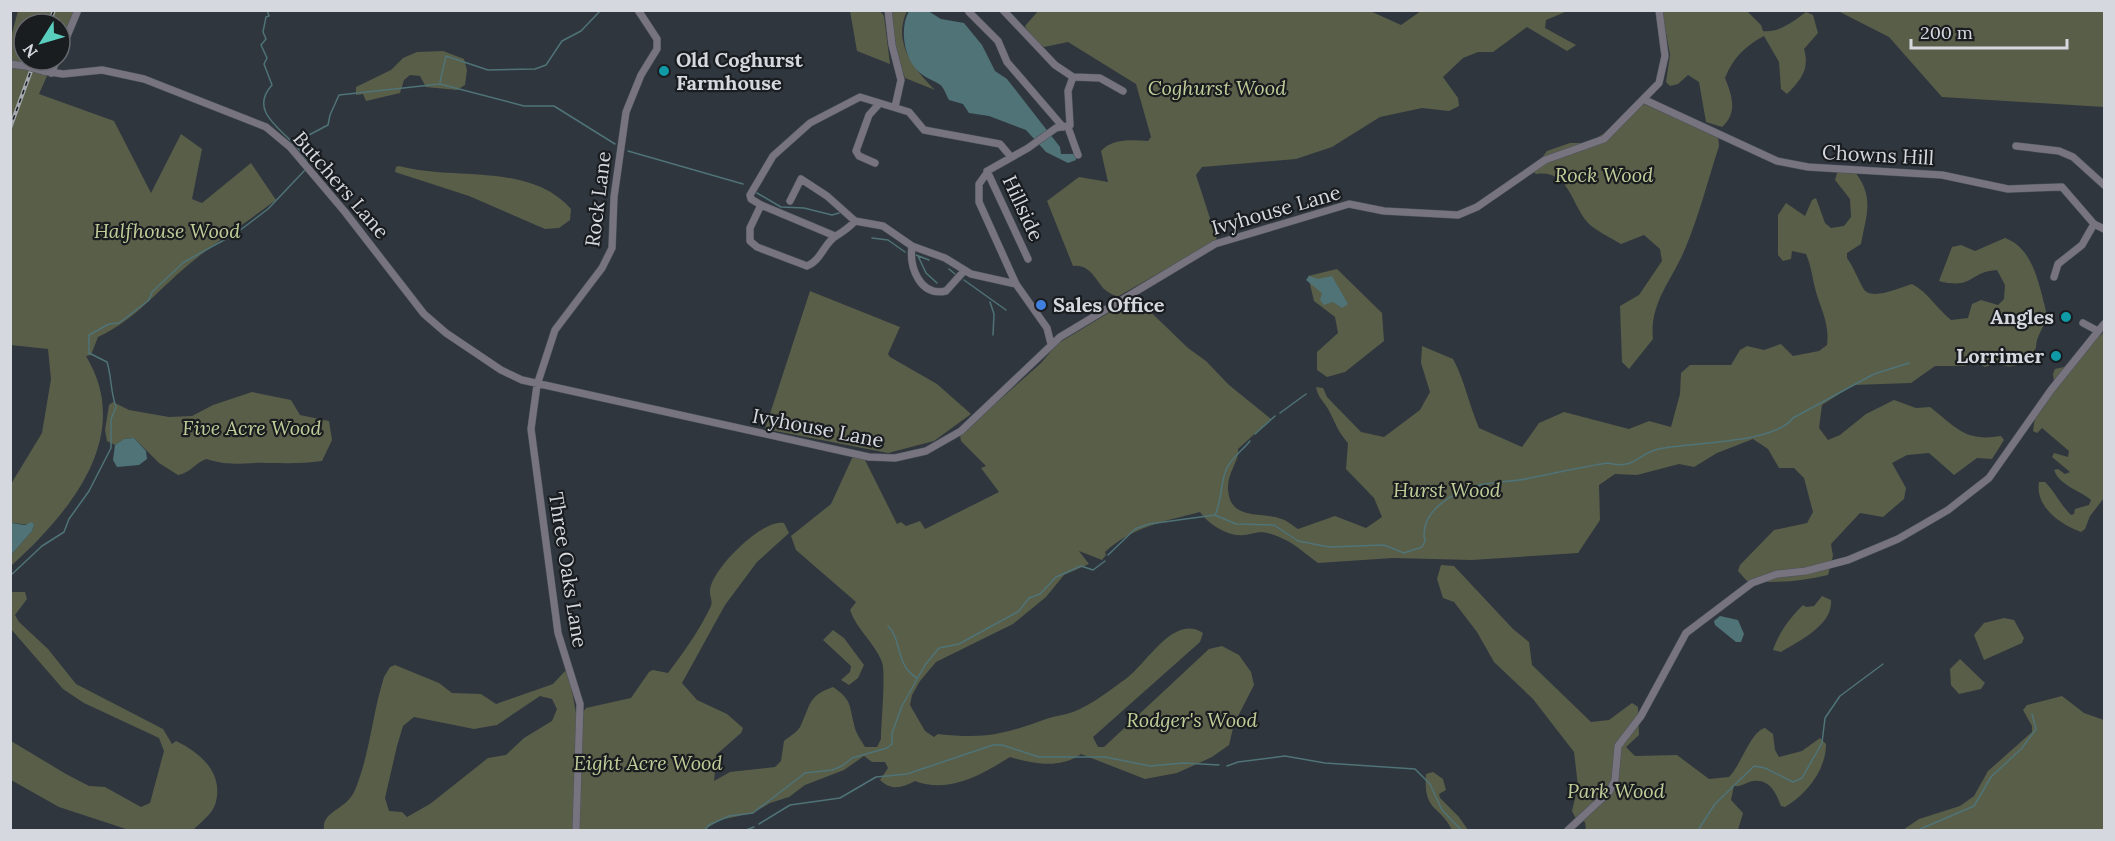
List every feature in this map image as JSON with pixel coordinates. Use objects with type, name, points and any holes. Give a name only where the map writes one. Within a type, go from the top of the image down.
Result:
[{"type":"street","points":[[72,24],[78,10]]},
{"type":"street","name":"Rock Lane","points":[[537,385],[555,330],[602,268],[612,248],[614,196],[626,112],[641,75],[657,49],[657,39],[638,10]]},
{"type":"street","points":[[888,10],[892,45],[901,80],[895,107]]},
{"type":"street","points":[[1004,10],[1018,28],[1055,65],[1072,76],[1100,78],[1123,91]]},
{"type":"street","name":"Ivyhouse Lane","points":[[537,385],[869,457],[895,458],[931,449],[954,437],[1060,337],[1184,261],[1233,238],[1349,204],[1403,213],[1449,216],[1464,213],[1545,160],[1604,139],[1645,100],[1659,83],[1665,56],[1659,10]]},
{"type":"street","points":[[969,12],[998,41],[1007,62],[1066,129],[1078,155]]},
{"type":"street","name":"Butchers Lane","points":[[10,64],[63,75],[102,70],[144,79],[266,127],[290,147],[368,239],[424,314],[446,333],[501,370],[537,385]]},
{"type":"street","points":[[1060,337],[1047,328],[1016,284],[978,202],[979,184],[987,171],[1051,132],[1066,129],[1071,122],[1068,92],[1072,76]]},
{"type":"street","points":[[835,236],[761,205],[751,198],[754,187],[773,156],[816,118],[860,97],[909,112],[924,130],[1000,144],[1011,157]]},
{"type":"street","name":"Chowns Hill","points":[[1645,100],[1777,160],[1808,167],[1942,175],[2008,189],[2062,188],[2094,224],[2104,229]]},
{"type":"street","points":[[875,163],[859,156],[856,151],[869,115],[879,104]]},
{"type":"street","points":[[2016,146],[2059,151],[2073,157],[2104,185]]},
{"type":"street","name":"Hillside","points":[[987,171],[1028,259]]},
{"type":"street","points":[[790,201],[801,179],[827,196],[855,220],[883,226],[912,246],[945,258],[964,271],[1016,284]]},
{"type":"street","points":[[761,205],[750,228],[750,241],[757,247],[807,266],[813,264],[835,236],[848,229],[855,220]]},
{"type":"street","points":[[2054,277],[2058,264],[2082,245],[2094,224]]},
{"type":"street","points":[[912,246],[910,257],[914,272],[922,284],[930,288],[939,292],[946,291],[964,271]]},
{"type":"street","points":[[2083,323],[2098,331]]},
{"type":"street","points":[[1568,831],[1609,792],[1615,780],[1618,746],[1641,716],[1686,633],[1752,583],[1777,574],[1806,571],[1848,560],[1898,539],[1948,510],[1989,478],[2051,390],[2104,324]]},
{"type":"street","points":[[1047,328],[1051,344]]},
{"type":"street","name":"Three Oaks Lane","points":[[537,385],[531,447],[543,504],[558,633],[580,704],[576,831]]},
{"type":"green space","name":"Coghurst Wood","points":[[1039,10],[1368,10],[1401,25],[1421,11],[1570,10],[1546,20],[1545,28],[1576,45],[1567,51],[1527,27],[1493,52],[1478,52],[1463,58],[1443,77],[1458,98],[1459,106],[1449,111],[1422,108],[1380,117],[1332,147],[1296,159],[1202,167],[1196,175],[1217,240],[1117,297],[1104,289],[1088,270],[1073,266],[1047,201],[1079,177],[1108,182],[1101,151],[1117,142],[1148,141],[1151,137],[1136,84],[1068,42],[1044,47],[1030,37],[1025,26]]},
{"type":"green space","points":[[77,11],[72,22],[72,12],[18,12]]},
{"type":"green space","points":[[850,11],[880,11],[884,16],[890,64],[857,51]]},
{"type":"green space","points":[[890,11],[907,11],[902,33],[907,54],[935,90],[905,78],[890,39]]},
{"type":"green space","points":[[1662,11],[1747,11],[1761,25],[1763,31],[1786,26],[1806,12],[1813,15],[1818,33],[1804,49],[1806,62],[1803,74],[1787,94],[1781,89],[1779,62],[1764,36],[1740,53],[1725,78],[1730,91],[1732,110],[1722,127],[1706,122],[1699,82],[1688,75],[1678,84],[1670,86],[1666,82],[1670,55]]},
{"type":"green space","points":[[1838,11],[2104,11],[2104,107],[1942,97],[1889,37]]},
{"type":"green space","name":"Halfhouse Wood","points":[[12,33],[12,72],[49,72],[39,94],[114,121],[151,193],[181,134],[202,149],[192,199],[202,203],[251,163],[276,200],[198,257],[135,314],[98,337],[91,355],[86,356],[99,386],[103,416],[99,444],[88,472],[73,498],[54,523],[11,566],[11,555],[32,531],[34,525],[11,523],[11,484],[42,433],[51,379],[48,349],[11,345]]},
{"type":"green space","points":[[443,51],[464,59],[467,70],[465,85],[457,90],[426,87],[420,76],[410,75],[404,80],[400,93],[366,101],[363,94],[356,95],[356,87],[391,70],[403,58],[417,52]]},
{"type":"green space","name":"Rock Wood","points":[[1635,104],[1646,105],[1718,135],[1719,146],[1690,236],[1658,303],[1654,315],[1653,339],[1629,369],[1622,362],[1620,306],[1639,295],[1662,261],[1660,249],[1644,235],[1621,244],[1599,232],[1582,215],[1562,182],[1556,177],[1536,174],[1532,171],[1547,151],[1570,143],[1587,143],[1612,129]]},
{"type":"green space","points":[[396,167],[513,179],[535,185],[554,194],[571,209],[570,220],[559,228],[545,229],[469,196],[395,172]]},
{"type":"green space","points":[[1838,170],[1855,172],[1865,190],[1867,215],[1861,244],[1847,253],[1847,258],[1867,292],[1879,294],[1912,284],[1923,291],[1951,320],[1968,318],[1972,304],[1981,300],[1998,305],[2004,299],[2005,285],[1997,270],[1988,271],[1965,282],[1939,281],[1952,247],[1961,245],[1975,251],[2005,238],[2021,248],[2031,263],[2046,315],[2036,348],[2019,364],[2003,366],[1997,363],[1985,367],[1975,362],[1965,366],[1935,366],[1911,383],[1853,385],[1822,405],[1819,428],[1828,440],[1840,435],[1866,414],[1894,400],[1916,408],[1930,407],[1962,432],[1970,435],[2001,436],[2004,440],[1992,459],[1977,458],[1954,475],[1929,453],[1907,455],[1892,463],[1906,488],[1904,499],[1883,517],[1860,513],[1831,544],[1833,556],[1828,575],[1797,581],[1757,582],[1747,581],[1738,571],[1740,565],[1774,530],[1807,523],[1813,512],[1804,478],[1794,468],[1779,468],[1768,449],[1753,439],[1717,453],[1694,467],[1679,464],[1637,475],[1615,474],[1599,485],[1600,520],[1578,553],[1472,560],[1393,558],[1318,563],[1296,546],[1271,534],[1263,532],[1238,535],[1225,532],[1208,521],[1200,512],[1162,522],[1126,536],[1105,552],[1106,555],[1102,560],[1079,551],[1089,564],[1064,575],[1046,597],[1013,624],[936,662],[920,681],[912,695],[910,705],[925,731],[934,737],[938,734],[981,736],[1017,729],[1073,712],[1087,705],[1127,678],[1162,642],[1182,630],[1192,629],[1203,633],[1200,642],[1093,737],[1098,747],[1104,747],[1209,649],[1222,646],[1239,655],[1251,672],[1254,685],[1234,724],[1229,745],[1212,757],[1177,773],[1145,779],[1081,754],[1065,762],[1047,764],[1010,757],[964,781],[940,785],[915,781],[892,787],[880,780],[888,768],[885,762],[872,762],[864,756],[844,770],[805,785],[789,797],[770,803],[753,813],[720,820],[704,830],[578,830],[581,715],[586,708],[631,698],[649,672],[653,670],[668,673],[696,633],[710,608],[712,603],[710,590],[719,570],[752,536],[775,524],[784,523],[789,533],[757,562],[725,605],[682,683],[697,700],[727,714],[743,728],[741,733],[717,754],[714,781],[730,772],[775,767],[781,761],[784,741],[800,727],[811,702],[819,694],[833,687],[849,703],[856,730],[865,747],[877,747],[881,739],[882,662],[853,617],[850,610],[856,602],[796,550],[791,536],[831,504],[853,456],[864,458],[897,524],[901,522],[906,526],[920,521],[925,529],[999,492],[981,468],[986,466],[961,441],[960,435],[1041,363],[1057,344],[1135,297],[1188,348],[1206,361],[1229,385],[1271,419],[1238,449],[1228,488],[1234,506],[1240,511],[1282,519],[1298,529],[1335,516],[1366,528],[1382,517],[1374,498],[1346,469],[1348,443],[1319,396],[1316,387],[1323,388],[1327,397],[1361,432],[1384,437],[1420,410],[1430,392],[1421,363],[1422,346],[1453,359],[1479,428],[1522,447],[1539,423],[1564,412],[1629,429],[1649,421],[1671,427],[1680,394],[1681,373],[1690,365],[1731,365],[1740,350],[1747,346],[1764,350],[1781,344],[1793,356],[1819,351],[1827,345],[1826,323],[1806,254],[1792,251],[1791,259],[1783,261],[1778,255],[1778,215],[1786,203],[1805,216],[1812,200],[1816,198],[1825,223],[1831,228],[1844,226],[1851,217],[1850,199],[1835,180]]},
{"type":"green space","points":[[1337,269],[1382,313],[1384,341],[1345,372],[1327,377],[1317,370],[1317,352],[1338,333],[1335,317],[1314,301],[1308,276]]},
{"type":"green space","points":[[810,291],[900,327],[888,354],[890,357],[937,384],[971,414],[934,441],[888,453],[765,429]]},
{"type":"green space","points":[[2104,332],[2104,498],[2081,532],[2050,513],[2039,491],[2039,482],[2045,482],[2071,515],[2074,514],[2075,509],[2089,505],[2091,500],[2060,480],[2054,470],[2058,469],[2065,474],[2070,472],[2052,457],[2054,453],[2068,457],[2069,451],[2042,428],[2037,433],[2033,431],[2037,403],[2054,382],[2055,369],[2064,367]]},
{"type":"green space","name":"Five Acre Wood","points":[[252,392],[291,400],[300,415],[329,421],[332,440],[322,461],[230,464],[206,459],[178,475],[159,463],[134,438],[124,439],[115,445],[107,441],[105,430],[109,405],[113,402],[129,410],[169,417],[192,416],[213,405]]},
{"type":"green space","name":"Park Wood","points":[[1441,565],[1454,566],[1513,629],[1529,642],[1532,665],[1591,722],[1609,720],[1632,703],[1638,707],[1639,735],[1626,747],[1635,756],[1677,755],[1709,779],[1729,777],[1755,735],[1765,728],[1773,734],[1775,750],[1779,757],[1802,751],[1820,738],[1826,744],[1819,772],[1808,788],[1785,807],[1781,806],[1774,792],[1764,782],[1753,781],[1734,786],[1731,800],[1743,813],[1738,830],[1586,830],[1585,822],[1576,819],[1572,811],[1578,786],[1574,752],[1533,699],[1494,662],[1477,632],[1454,602],[1443,598],[1437,579]]},
{"type":"green space","points":[[11,592],[25,592],[27,599],[15,615],[19,622],[48,649],[76,684],[163,729],[172,744],[176,741],[185,746],[209,766],[217,784],[215,805],[209,815],[193,830],[129,830],[59,807],[11,780],[11,741],[89,786],[105,787],[141,807],[150,803],[164,751],[159,738],[84,703],[63,689],[11,629]]},
{"type":"green space","points":[[1822,596],[1831,600],[1827,617],[1821,624],[1806,637],[1781,652],[1773,650],[1782,631],[1798,610],[1803,605],[1814,606]]},
{"type":"green space","points":[[2004,618],[2014,620],[2024,638],[2022,643],[1984,660],[1974,635],[1984,623]]},
{"type":"green space","points":[[833,630],[844,638],[864,665],[858,678],[849,685],[841,680],[850,672],[851,666],[823,640]]},
{"type":"green space","points":[[1960,659],[1985,683],[1981,689],[1959,694],[1951,685],[1950,669]]},
{"type":"green space","points":[[395,665],[439,683],[452,693],[481,694],[496,704],[553,684],[565,671],[569,673],[577,719],[573,830],[324,830],[326,819],[351,797],[355,790],[364,762],[380,691],[390,667]],"holes":[[[540,696],[552,699],[557,709],[552,721],[524,738],[506,755],[488,758],[430,804],[407,817],[402,812],[389,811],[385,798],[397,746],[403,726],[414,717],[474,729],[497,725]]]},
{"type":"green space","points":[[2062,696],[2084,713],[2104,720],[2104,830],[1903,830],[1919,819],[1960,806],[1974,796],[1988,771],[2032,732],[2032,726],[2023,710],[2027,705]]},
{"type":"green space","points":[[1433,772],[1443,779],[1446,790],[1439,794],[1440,798],[1468,830],[1452,830],[1429,802],[1426,774]]},
{"type":"shaded area","points":[[909,11],[928,11],[941,19],[964,23],[982,45],[995,71],[1007,79],[1060,147],[1061,154],[1075,154],[1076,160],[1068,163],[1046,152],[1026,130],[989,116],[969,113],[963,104],[949,100],[941,85],[919,72],[908,56],[904,40],[904,25]]},
{"type":"shaded area","points":[[1309,276],[1318,279],[1332,276],[1348,304],[1342,308],[1333,302],[1324,305],[1320,300],[1322,293],[1306,280]]},
{"type":"shaded area","points":[[134,438],[146,451],[147,459],[139,465],[117,467],[113,460],[115,445],[124,439]]},
{"type":"shaded area","points":[[32,522],[34,525],[32,531],[11,555],[11,523],[25,525]]},
{"type":"shaded area","points":[[1720,616],[1738,620],[1744,634],[1741,642],[1736,642],[1715,625],[1714,621]]},
{"type":"waterway","points":[[267,10],[269,16],[266,17],[263,32],[266,39],[261,45],[267,58],[264,64],[272,85],[265,96],[264,107],[275,126],[302,153],[307,163]]},
{"type":"waterway","points":[[440,82],[446,56],[488,70],[535,69],[546,65],[562,41],[581,31],[601,10]]},
{"type":"waterway","points":[[297,145],[307,136],[328,125],[339,95],[440,84],[524,106],[554,106],[615,144]]},
{"type":"waterway","points":[[628,151],[743,184]]},
{"type":"waterway","points":[[10,576],[42,546],[64,532],[69,519],[89,491],[111,448],[111,419],[116,407],[110,373],[107,362],[89,353],[89,335],[109,324],[119,323],[149,300],[152,292],[184,262],[235,234],[268,209],[305,170]]},
{"type":"waterway","points":[[757,193],[781,207],[804,208],[832,215],[839,213]]},
{"type":"waterway","points":[[872,238],[888,240],[905,252]]},
{"type":"waterway","points":[[916,255],[929,260]]},
{"type":"waterway","points":[[918,256],[926,273],[937,283]]},
{"type":"waterway","points":[[949,269],[955,274]]},
{"type":"waterway","points":[[964,280],[1006,310]]},
{"type":"waterway","points":[[990,302],[994,314],[993,335]]},
{"type":"waterway","points":[[1108,555],[1135,529],[1149,524],[1215,515],[1236,524],[1274,525],[1298,541],[1329,547],[1384,545],[1404,553],[1422,547],[1425,541],[1424,531],[1432,512],[1459,492],[1486,484],[1578,468],[1608,463],[1617,465],[1630,463],[1659,449],[1730,441],[1768,433],[1783,427],[1793,418],[1874,374],[1909,363]]},
{"type":"waterway","points":[[1280,413],[1306,394]]},
{"type":"waterway","points":[[1255,434],[1275,416]]},
{"type":"waterway","points":[[1215,515],[1226,470],[1250,441]]},
{"type":"waterway","points":[[705,830],[709,825],[729,816],[753,813],[805,773],[832,770],[852,758],[887,748],[892,744],[892,733],[902,706],[925,665],[939,648],[959,644],[1019,611],[1029,598],[1040,594],[1056,577],[1081,566],[1093,570],[1105,561]]},
{"type":"waterway","points":[[888,626],[905,666],[917,678]]},
{"type":"waterway","points":[[1698,830],[1715,804],[1754,766],[1765,768],[1793,782],[1802,778],[1822,743],[1825,718],[1840,696],[1883,664]]},
{"type":"waterway","points":[[1918,830],[1974,806],[1991,777],[2022,748],[2036,729],[2032,714]]},
{"type":"waterway","points":[[759,824],[790,805],[840,798],[876,777],[907,774],[993,745],[1002,745],[1039,757],[1105,757],[1150,766],[1184,763],[1219,765]]},
{"type":"waterway","points":[[1227,766],[1238,762],[1285,756],[1325,763],[1415,769],[1430,784],[1442,810],[1461,830]]},
{"type":"waterway","points":[[746,830],[754,827]]},
{"type":"railway","points":[[10,128],[31,72]]},
{"type":"place","name":"Old Coghurst Farmhouse","points":[[664,71]]},
{"type":"place","name":"Sales Office","points":[[1041,305]]},
{"type":"place","name":"Angles","points":[[2066,317]]},
{"type":"place","name":"Lorrimer","points":[[2056,356]]},
{"type":"park label","name":"Hurst Wood","points":[[1447,490]]},
{"type":"park label","name":"Rodger's Wood","points":[[1192,720]]},
{"type":"park label","name":"Eight Acre Wood","points":[[648,763]]}]
